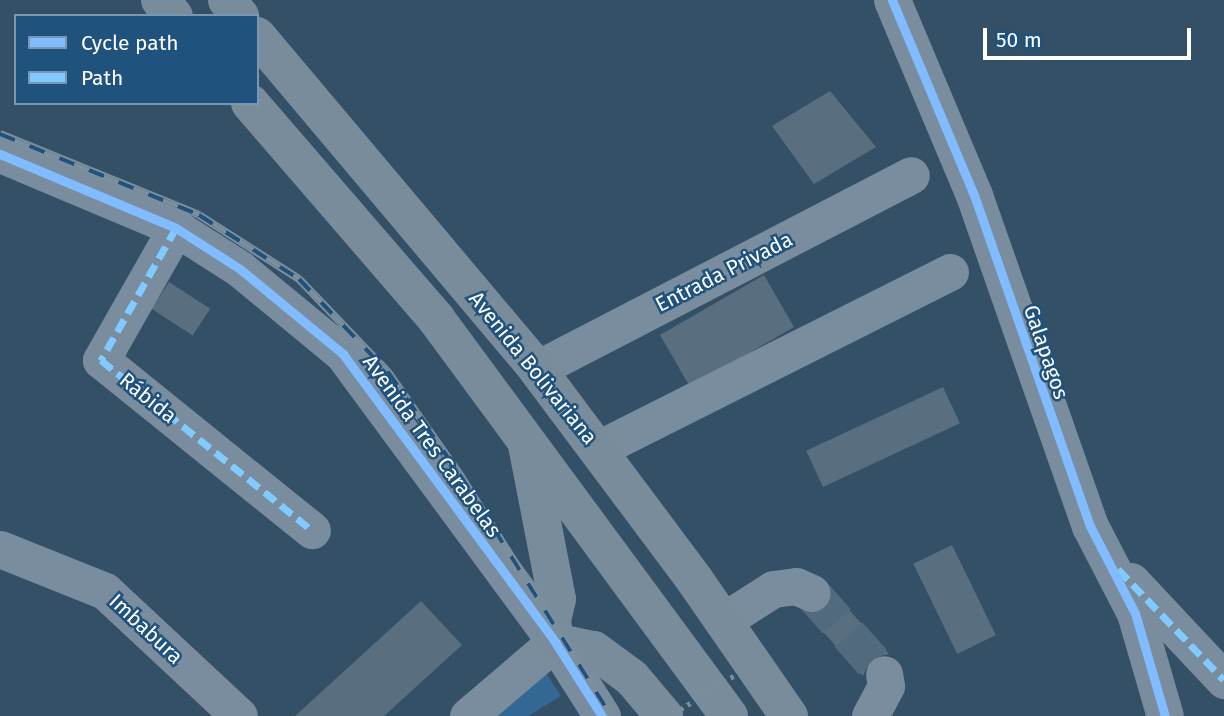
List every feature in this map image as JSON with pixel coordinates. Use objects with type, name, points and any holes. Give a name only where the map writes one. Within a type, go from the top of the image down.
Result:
[{"type":"main road","points":[[160,0],[172,14]]},
{"type":"main road","points":[[227,0],[238,14]]},
{"type":"main road","name":"Avenida Bolivariana","points":[[259,38],[537,369],[723,621],[789,716]]},
{"type":"main road","name":"Avenida Bolivariana","points":[[252,105],[437,320],[524,433],[729,716]]},
{"type":"main road","points":[[524,433],[557,599],[552,621],[555,642],[594,650],[632,678],[669,715]]},
{"type":"street","name":"Galapagos","points":[[892,0],[974,195],[1080,500],[1135,613],[1165,716]]},
{"type":"street","name":"Avenida Tres Carabelas","points":[[0,154],[176,228],[240,269],[343,354],[555,642],[602,716]]},
{"type":"street","name":"Entrada Privada","points":[[537,369],[911,175]]},
{"type":"street","name":"Rábida","points":[[176,228],[101,360],[312,530]]},
{"type":"street","points":[[598,449],[950,272]]},
{"type":"street","name":"Imbabura","points":[[0,549],[105,591],[239,716]]},
{"type":"street","points":[[1107,559],[1224,680]]},
{"type":"street","points":[[723,621],[774,589],[796,586],[812,593]]},
{"type":"street","points":[[468,716],[555,642]]},
{"type":"street","points":[[870,716],[886,686],[884,674]]},
{"type":"path","points":[[669,715],[743,670]]},
{"type":"shaded area","points":[[546,673],[561,696],[528,716],[496,716]]},
{"type":"building","points":[[830,91],[876,147],[814,184],[772,126]]},
{"type":"building","points":[[764,275],[794,327],[690,387],[660,335]]},
{"type":"building","points":[[169,282],[210,309],[193,336],[152,309]]},
{"type":"building","points":[[943,387],[960,423],[823,487],[806,451]]},
{"type":"building","points":[[952,545],[996,635],[957,654],[913,564]]},
{"type":"building","points":[[833,592],[889,654],[870,658],[863,676],[806,613],[825,609]]},
{"type":"building","points":[[421,601],[462,645],[384,716],[295,716]]},
{"type":"tunnel","points":[[812,593],[884,674]]},
{"type":"railway","points":[[0,134],[199,215],[299,279],[388,372],[460,475],[611,716]]},
{"type":"marked path","points":[[176,228],[101,360],[312,530]]},
{"type":"marked path","points":[[1118,569],[1224,680]]},
{"type":"cycle path","points":[[892,0],[974,195],[1090,526],[1135,613],[1165,716]]},
{"type":"cycle path","points":[[0,154],[176,228],[240,269],[343,354],[555,642],[602,716]]}]
